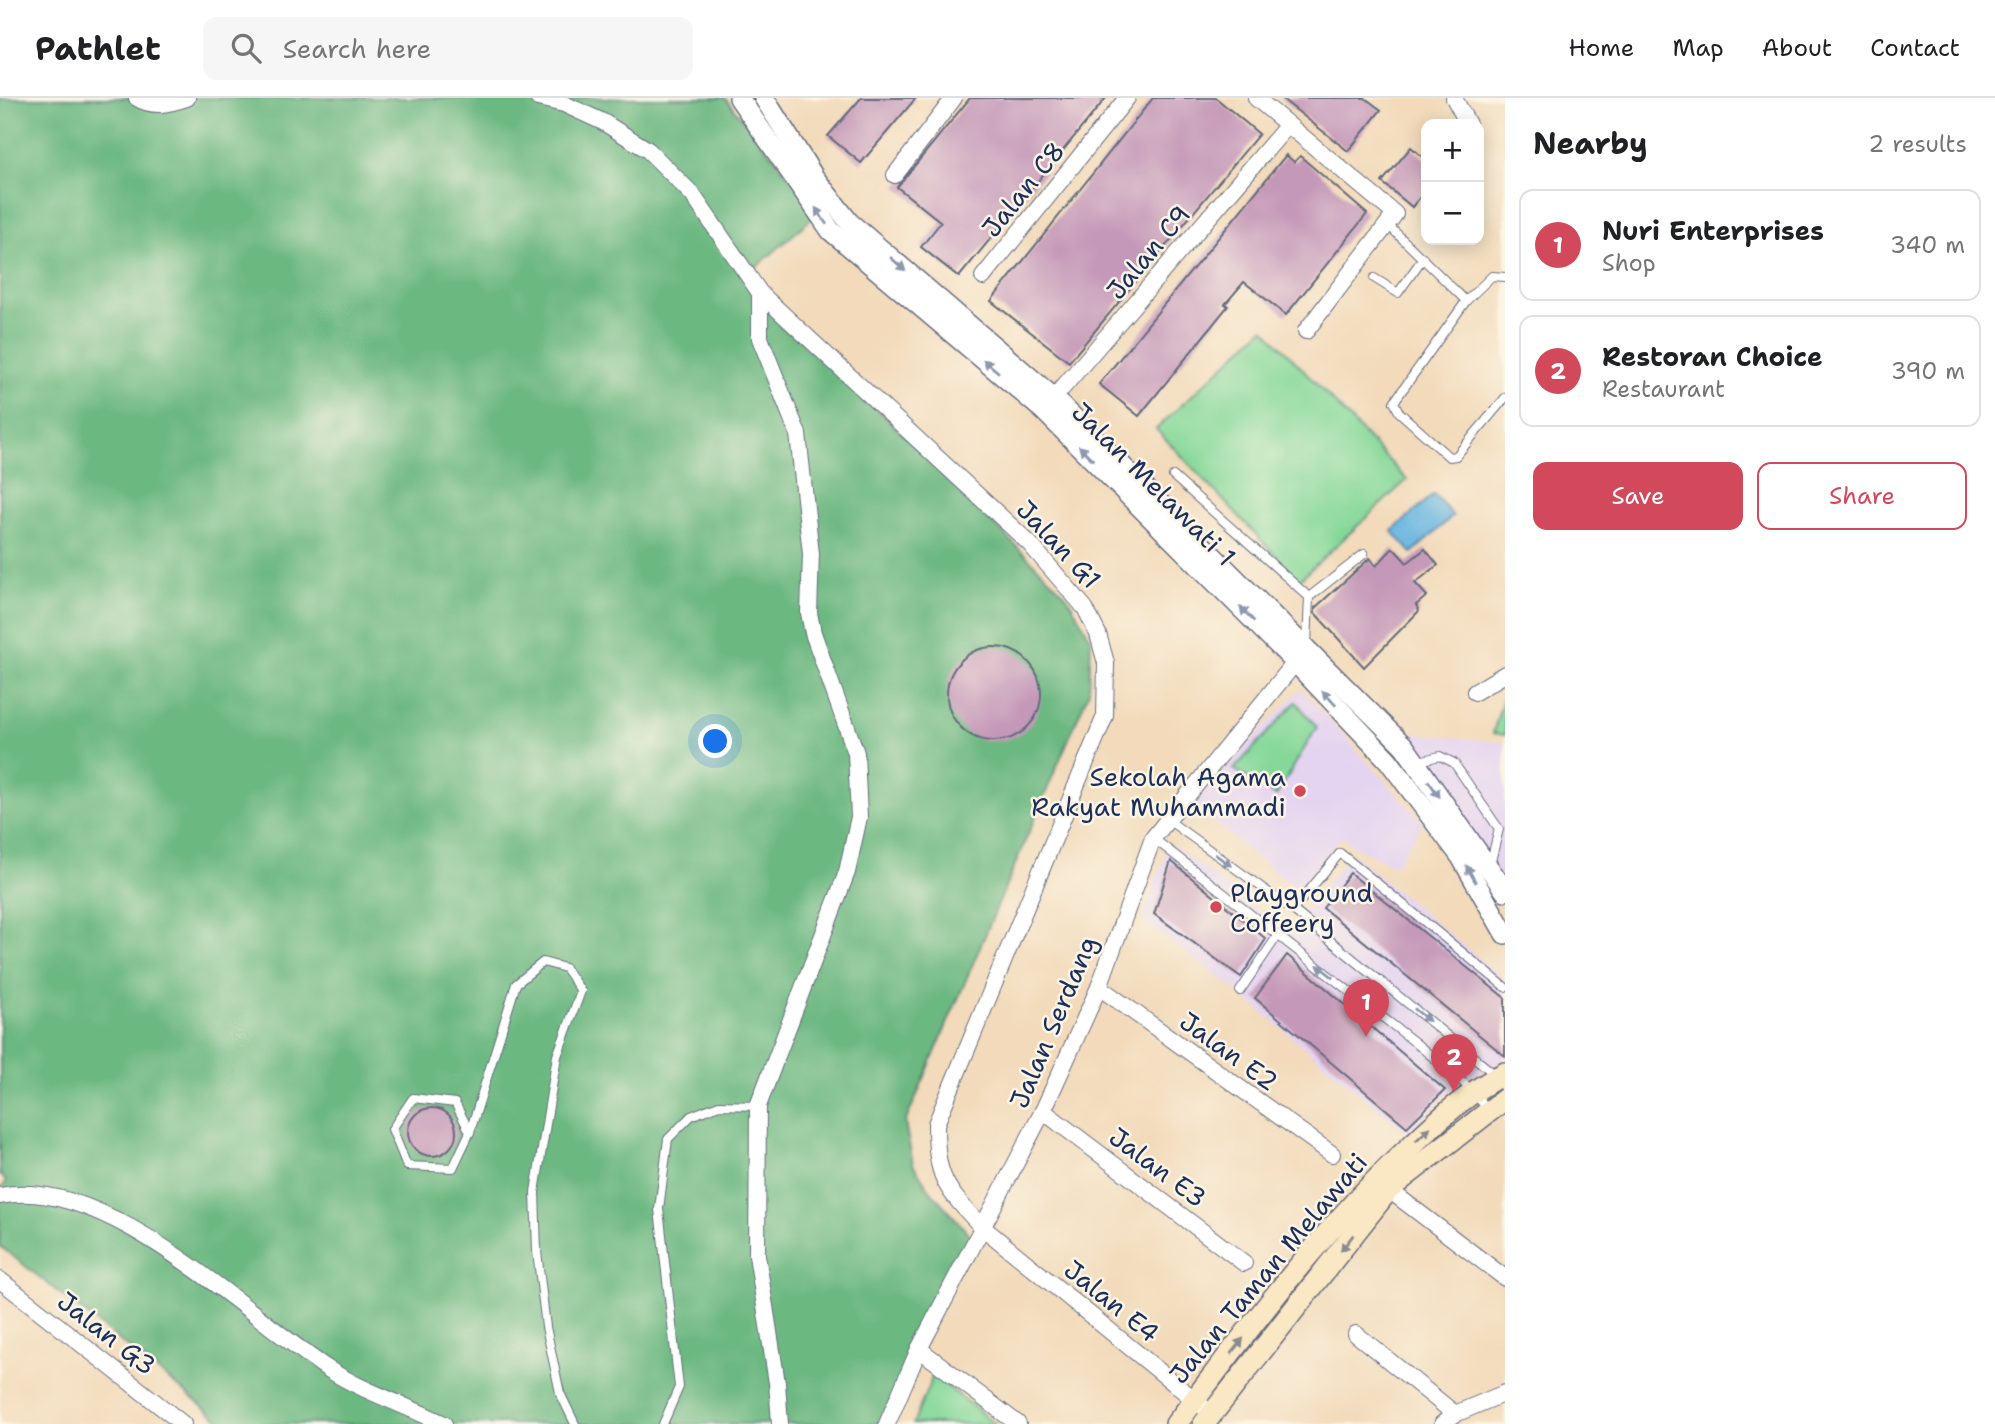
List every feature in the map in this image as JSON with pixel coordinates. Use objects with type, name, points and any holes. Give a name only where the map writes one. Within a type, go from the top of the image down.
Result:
[{"type":"main road","name":"Jalan Taman Melawati","points":[[1208,1419],[1382,1184],[1473,1091],[1502,1080]]},
{"type":"main road","name":"Jalan Taman Melawati","points":[[1175,1424],[1356,1198],[1382,1184],[1496,1105]]},
{"type":"street","points":[[137,98],[153,104],[167,105],[187,98]]},
{"type":"street","name":"Jalan G1","points":[[538,98],[564,104],[593,117],[648,150],[692,194],[760,293],[1029,543],[1085,608],[1098,634],[1106,663],[1105,716],[936,1124],[936,1162],[950,1193],[981,1226]]},
{"type":"street","name":"Jalan Melawati 1","points":[[739,98],[831,231],[1049,405]]},
{"type":"street","name":"Jalan Melawati 1","points":[[764,98],[814,177],[849,222],[1049,405],[1301,655],[1404,746],[1505,891]]},
{"type":"street","points":[[895,175],[954,98]]},
{"type":"street","name":"Jalan C8","points":[[983,278],[1127,98]]},
{"type":"street","points":[[1256,98],[1391,219],[1306,331]]},
{"type":"street","points":[[1454,98],[1465,119]]},
{"type":"street","name":"Jalan C9","points":[[1049,405],[1288,125]]},
{"type":"street","points":[[760,293],[760,338],[798,434],[811,554],[811,623],[856,753],[859,778],[859,817],[847,872],[758,1107],[757,1255],[777,1383],[780,1424]]},
{"type":"street","name":"Jalan Melawati 1","points":[[1301,655],[1388,760],[1461,857],[1505,934]]},
{"type":"street","name":"Jalan Serdang","points":[[887,1424],[919,1349],[1043,1111],[1099,987],[1153,838],[1301,655]]},
{"type":"street","points":[[1475,692],[1505,674]]},
{"type":"street","name":"Jalan E2","points":[[1099,987],[1332,1154]]},
{"type":"street","name":"Jalan E3","points":[[1043,1111],[1244,1263]]},
{"type":"street","points":[[1382,1184],[1505,1278]]},
{"type":"street","points":[[0,1196],[45,1193],[106,1216],[182,1259],[328,1369],[444,1424]]},
{"type":"street","name":"Jalan E4","points":[[981,1226],[1195,1400],[1208,1419]]},
{"type":"street","name":"Jalan G3","points":[[0,1280],[183,1424]]},
{"type":"street","points":[[1356,1334],[1448,1419],[1505,1392]]},
{"type":"street","points":[[919,1349],[1018,1424]]},
{"type":"lane","points":[[1391,219],[1423,258],[1466,301]]},
{"type":"lane","points":[[1374,278],[1398,293],[1423,258]]},
{"type":"lane","points":[[1505,277],[1492,276],[1466,301],[1394,402],[1399,412],[1449,457],[1456,456],[1505,398]]},
{"type":"lane","points":[[1173,476],[1309,597]]},
{"type":"lane","points":[[1301,655],[1309,597],[1364,554]]},
{"type":"lane","points":[[1415,762],[1440,756],[1454,763],[1499,830],[1490,868]]},
{"type":"lane","points":[[1168,820],[1293,911],[1502,1080]]},
{"type":"lane","points":[[1153,838],[1473,1091],[1496,1105]]},
{"type":"lane","points":[[1293,911],[1340,853],[1505,987]]},
{"type":"lane","points":[[1240,991],[1278,935]]},
{"type":"lane","points":[[470,1132],[455,1103],[413,1098],[392,1129],[407,1166],[453,1168],[470,1132],[516,984],[543,962],[565,968],[581,991],[557,1056],[536,1192],[537,1251],[546,1327],[560,1393],[575,1424]]},
{"type":"lane","points":[[663,1424],[679,1387],[659,1209],[668,1139],[691,1116],[719,1105],[758,1107]]},
{"type":"shaded area","name":"Sekolah Agama Rakyat Muhammadi","points":[[1301,689],[1423,823],[1395,866],[1354,846],[1342,836],[1297,890],[1191,804]]},
{"type":"shaded area","points":[[1412,733],[1505,743],[1505,890]]},
{"type":"shaded area","points":[[1170,843],[1287,933],[1351,853],[1505,980],[1505,1060],[1454,1087],[1407,1133],[1231,986],[1142,920]]},
{"type":"green space","points":[[0,98],[725,98],[819,212],[752,271],[785,318],[1067,596],[1091,639],[1089,691],[905,1123],[913,1164],[929,1189],[971,1236],[887,1424],[225,1424],[0,1246],[0,1190],[6,1182],[0,1174]]},
{"type":"green space","points":[[1264,328],[1407,480],[1299,580],[1156,429]]},
{"type":"green space","points":[[1505,693],[1505,735],[1493,733]]},
{"type":"green space","points":[[1296,702],[1317,727],[1276,796],[1234,769]]},
{"type":"green space","points":[[933,1375],[995,1424],[913,1424]]},
{"type":"water","points":[[1434,494],[1453,516],[1412,553],[1392,531]]},
{"type":"building","points":[[861,98],[916,98],[861,163],[828,136]]},
{"type":"building","points":[[970,98],[1106,98],[959,277],[921,247],[941,222],[897,187]]},
{"type":"building","points":[[1153,98],[1216,98],[1259,134],[1069,362],[991,301]]},
{"type":"building","points":[[1281,98],[1365,98],[1381,110],[1348,151]]},
{"type":"building","points":[[1411,147],[1421,156],[1421,196],[1412,207],[1382,182]]},
{"type":"building","points":[[1286,155],[1294,162],[1300,156],[1367,214],[1286,315],[1244,282],[1225,304],[1228,306],[1139,416],[1099,384]]},
{"type":"building","points":[[1393,548],[1407,563],[1425,549],[1438,565],[1415,583],[1427,596],[1416,605],[1419,611],[1364,667],[1315,613],[1315,608],[1370,558],[1376,566]]},
{"type":"building","points":[[994,647],[1012,651],[1027,661],[1037,676],[1041,694],[1037,712],[1027,727],[1012,737],[994,741],[976,737],[961,727],[951,712],[947,694],[951,676],[961,661],[976,651]]},
{"type":"building","points":[[1171,861],[1266,939],[1241,977],[1154,914]]},
{"type":"building","points":[[1350,873],[1505,998],[1505,1056],[1323,908]]},
{"type":"building","points":[[1287,955],[1445,1090],[1407,1127],[1255,998]]},
{"type":"building","points":[[432,1108],[449,1115],[456,1132],[449,1149],[432,1156],[415,1149],[408,1132],[415,1115]]},
{"type":"place","name":"Sekolah Agama Rakyat Muhammadi","points":[[1300,791]]},
{"type":"place","name":"Playground Coffeery","points":[[1216,907]]},
{"type":"place","name":"Nuri Enterprises","points":[[1366,1037]]},
{"type":"place","name":"Restoran Choice","points":[[1454,1092]]}]
